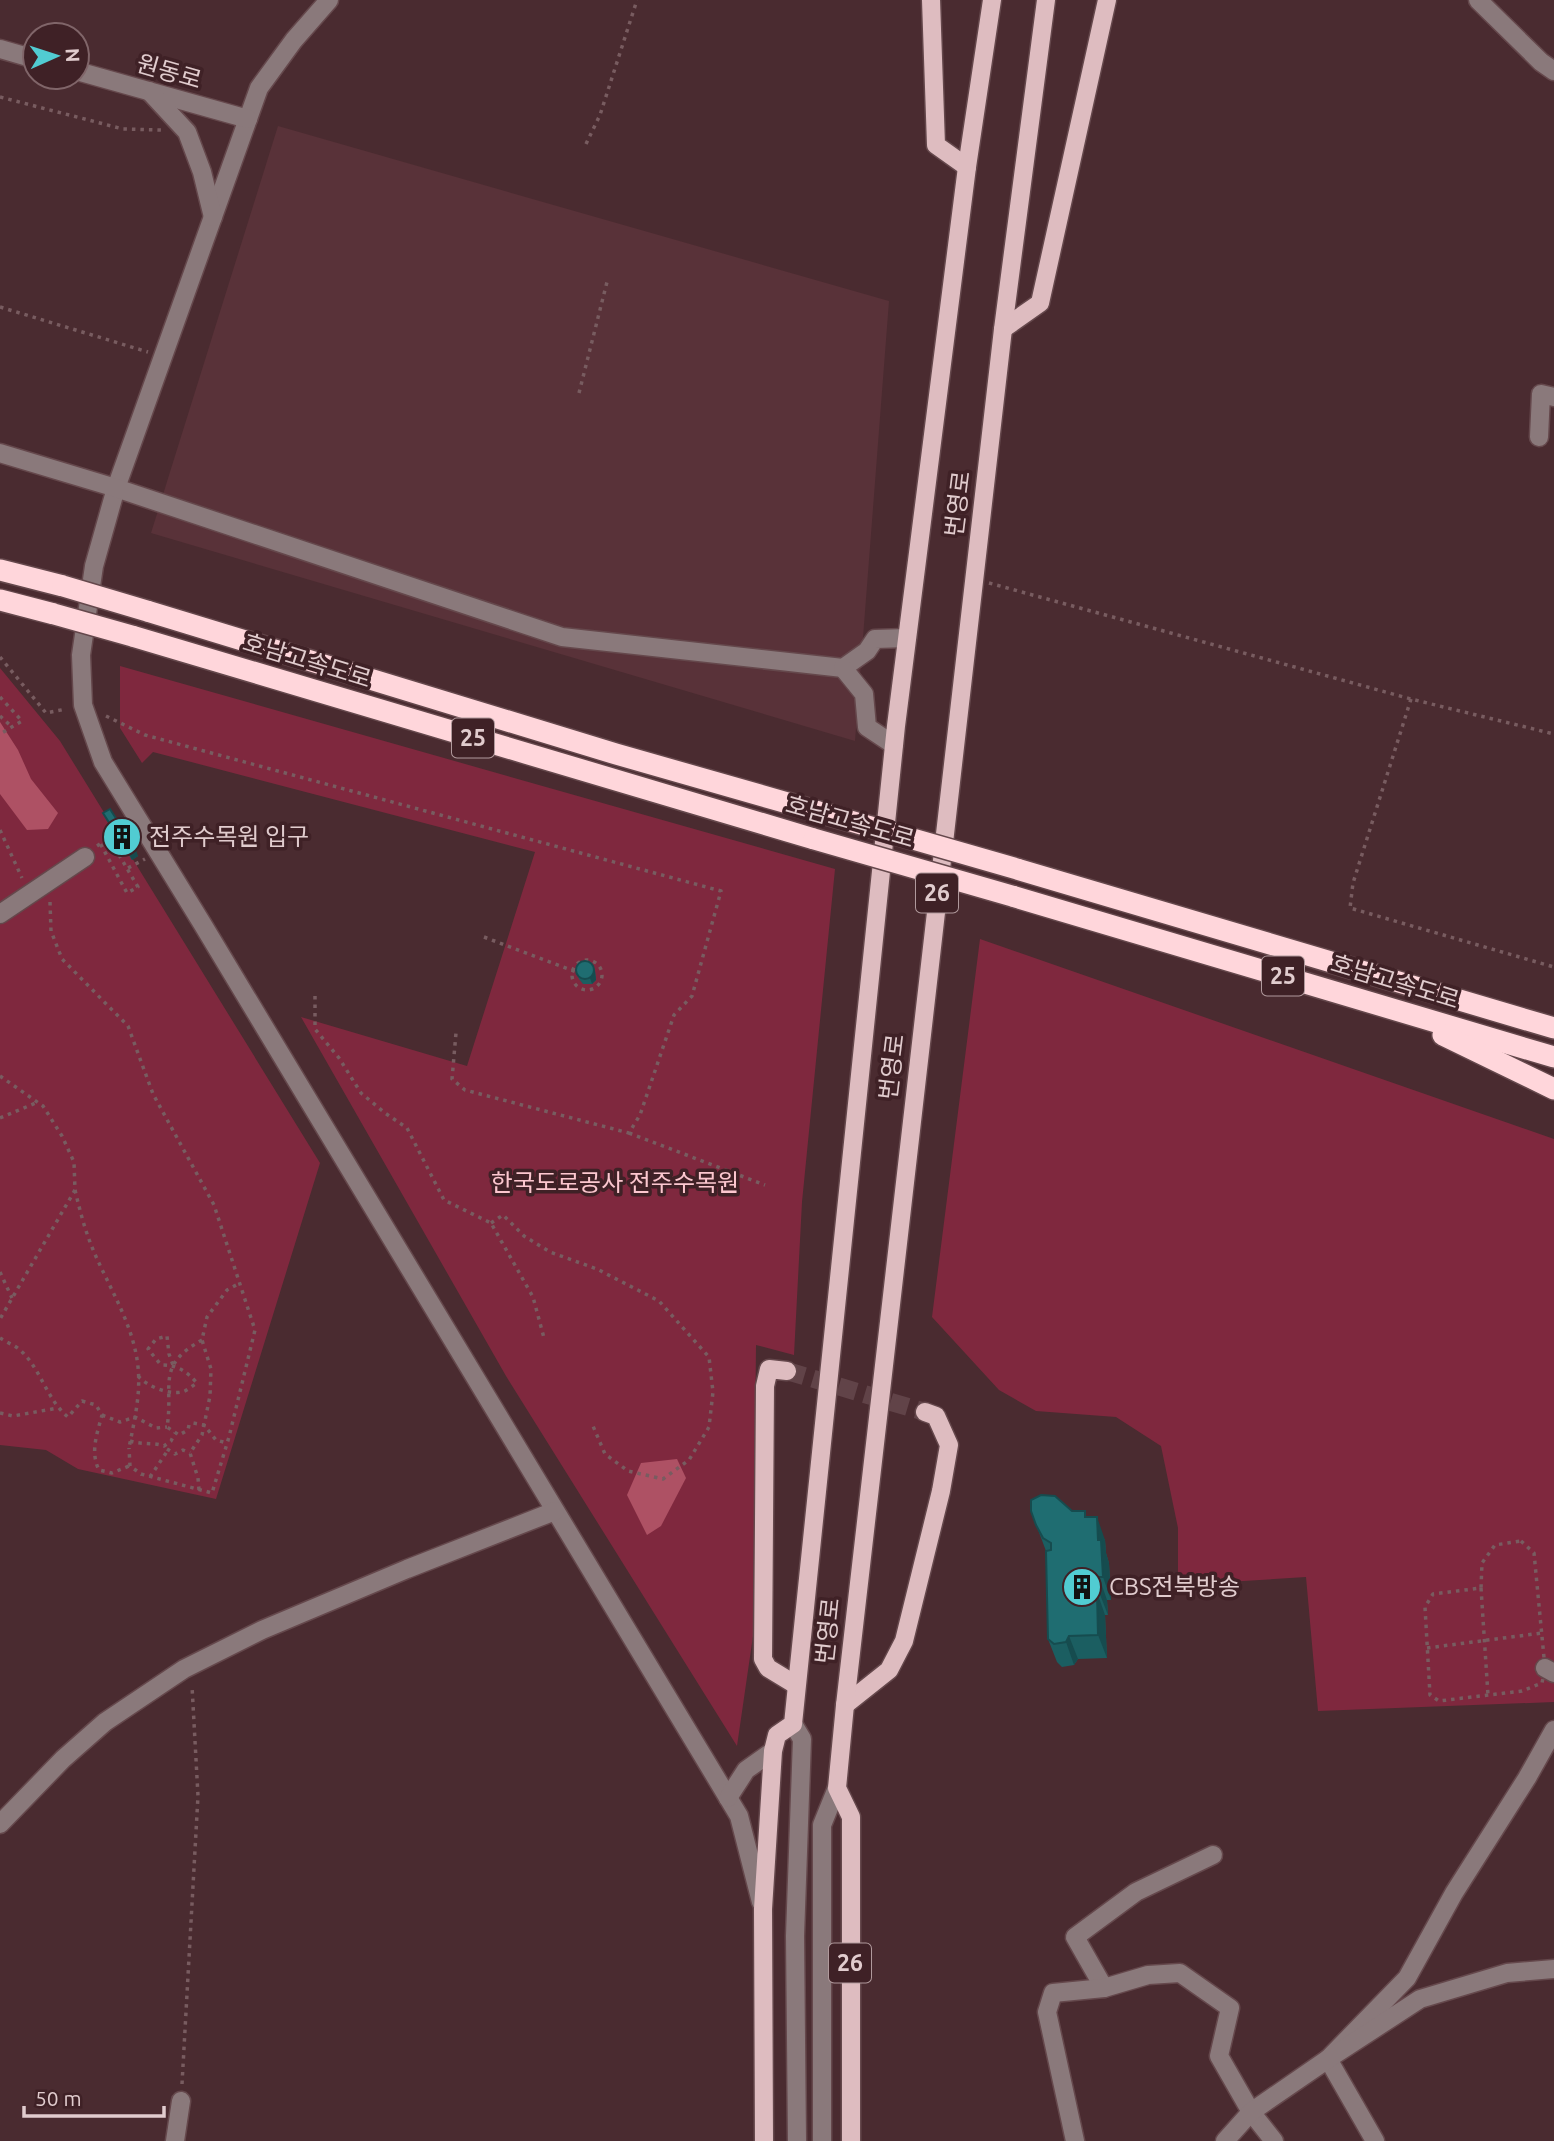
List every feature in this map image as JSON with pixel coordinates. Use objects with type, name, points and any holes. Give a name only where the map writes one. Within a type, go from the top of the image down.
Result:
[{"type":"highway","name":"호남고속도로","points":[[0,570],[63,586],[616,754],[1554,1028]]},
{"type":"highway","name":"호남고속도로","points":[[0,600],[132,636],[1554,1057]]},
{"type":"highway","points":[[1426,1019],[1443,1035],[1554,1088]]},
{"type":"main road","points":[[931,0],[936,145],[967,167]]},
{"type":"main road","name":"번영로","points":[[793,1724],[894,745],[967,167],[992,0]]},
{"type":"main road","name":"번영로","points":[[837,1788],[1003,328],[1046,0]]},
{"type":"main road","points":[[1003,328],[1040,303],[1107,0]]},
{"type":"main road","points":[[787,1371],[769,1369],[765,1386],[763,1659],[768,1668],[796,1685]]},
{"type":"main road","points":[[845,1705],[890,1670],[904,1641],[941,1491],[949,1445],[936,1416],[925,1412]]},
{"type":"main road","points":[[764,2141],[763,1909],[773,1751],[777,1735],[793,1724]]},
{"type":"main road","name":"26","points":[[837,1788],[851,1816],[850,2141]]},
{"type":"street","points":[[328,0],[259,88],[116,488],[94,566],[80,655],[83,705],[103,762],[739,1816],[763,1909]]},
{"type":"street","points":[[1478,0],[1541,62],[1554,71]]},
{"type":"street","points":[[0,50],[21,55]]},
{"type":"street","name":"원동로","points":[[91,75],[248,119]]},
{"type":"street","points":[[149,91],[187,132],[202,172],[213,217]]},
{"type":"street","points":[[1539,437],[1541,394],[1554,397]]},
{"type":"street","points":[[0,453],[116,488],[562,637],[844,668],[867,651],[875,639],[907,638]]},
{"type":"street","points":[[844,668],[864,694],[867,727],[894,745]]},
{"type":"street","points":[[0,914],[85,857]]},
{"type":"street","points":[[0,1824],[63,1759],[105,1722],[187,1667],[287,1620],[555,1511]]},
{"type":"street","name":"번영로","points":[[793,1724],[802,1739],[794,1936],[797,2141]]},
{"type":"street","points":[[1328,2059],[1407,1978],[1454,1893],[1554,1730]]},
{"type":"street","points":[[728,1798],[746,1770],[773,1751]]},
{"type":"street","name":"번영로","points":[[822,2141],[822,1825],[837,1788]]},
{"type":"street","points":[[1104,1989],[1075,1937],[1136,1892],[1213,1855]]},
{"type":"street","points":[[1224,2141],[1251,2112],[1420,1999],[1507,1973],[1554,1969]]},
{"type":"street","points":[[1075,2141],[1047,2012],[1053,1993],[1104,1989],[1148,1975],[1180,1973],[1230,2008],[1219,2056],[1251,2112],[1273,2141]]},
{"type":"street","points":[[1328,2059],[1375,2141]]},
{"type":"street","points":[[175,2141],[181,2101]]},
{"type":"path","points":[[586,144],[600,115],[638,0]]},
{"type":"path","points":[[0,97],[123,129],[187,132]]},
{"type":"path","points":[[579,393],[607,282]]},
{"type":"path","points":[[0,307],[163,356]]},
{"type":"path","points":[[974,578],[1411,699],[1554,734]]},
{"type":"path","points":[[0,657],[46,713],[83,705]]},
{"type":"path","points":[[0,697],[22,722],[0,734]]},
{"type":"path","points":[[1411,699],[1353,883],[1350,908],[1554,967]]},
{"type":"path","points":[[104,725],[101,714],[145,735],[721,891],[692,996],[674,1015],[640,1115],[629,1133]]},
{"type":"path","points":[[0,716],[12,727]]},
{"type":"path","points":[[0,830],[36,891],[50,901],[51,931],[62,959],[128,1026],[153,1094],[214,1205],[255,1330],[212,1493],[150,1477],[130,1466]]},
{"type":"path","points":[[85,857],[100,843],[109,838],[138,887],[127,893],[100,843]]},
{"type":"path","points":[[128,868],[150,856]]},
{"type":"path","points":[[484,937],[579,973]]},
{"type":"path","points":[[579,962],[593,962],[602,973],[600,983],[593,989],[578,988],[572,980],[573,970],[579,962]]},
{"type":"path","points":[[315,996],[315,1030],[340,1058],[361,1093],[407,1128],[444,1200],[491,1223],[533,1297],[544,1338]]},
{"type":"path","points":[[456,1033],[452,1079],[464,1090],[629,1133],[765,1185]]},
{"type":"path","points":[[0,1076],[38,1102],[62,1136],[74,1162],[75,1189],[94,1251],[114,1292],[132,1341],[138,1376],[130,1441],[130,1466]]},
{"type":"path","points":[[0,1118],[38,1102]]},
{"type":"path","points":[[0,1319],[75,1189]]},
{"type":"path","points":[[491,1223],[503,1215],[524,1236],[550,1252],[597,1269],[659,1301],[709,1357],[713,1392],[709,1427],[689,1460],[663,1479],[628,1471],[605,1454],[593,1426]]},
{"type":"path","points":[[0,1272],[12,1298]]},
{"type":"path","points":[[190,1453],[202,1435],[210,1396],[211,1369],[201,1340],[207,1317],[227,1290],[240,1283]]},
{"type":"path","points":[[138,1376],[143,1382],[169,1392],[184,1392],[197,1383],[186,1371],[173,1365],[161,1365],[148,1349],[156,1339],[167,1336],[173,1365]]},
{"type":"path","points":[[0,1338],[19,1349],[34,1367],[58,1408],[68,1417],[82,1401],[96,1405],[102,1415],[120,1422],[135,1417],[156,1428],[167,1427],[179,1435],[193,1423],[204,1425],[216,1440],[227,1443]]},
{"type":"path","points":[[167,1427],[170,1412],[168,1377],[173,1365],[186,1349],[201,1340]]},
{"type":"path","points":[[0,1413],[13,1416],[58,1408]]},
{"type":"path","points":[[102,1415],[94,1446],[94,1461],[99,1470],[112,1473],[130,1466]]},
{"type":"path","points":[[150,1477],[174,1433]]},
{"type":"path","points":[[130,1441],[156,1443],[175,1454],[183,1450],[190,1453],[198,1478],[198,1490]]},
{"type":"path","points":[[1481,1588],[1433,1594],[1425,1607],[1430,1695],[1439,1701],[1489,1695],[1522,1691],[1542,1683],[1549,1671],[1542,1633],[1534,1553],[1521,1541],[1494,1545],[1482,1563],[1481,1588],[1489,1695]]},
{"type":"path","points":[[1427,1648],[1542,1633]]},
{"type":"path","points":[[181,2101],[198,1796],[191,1680],[187,1667]]},
{"type":"shaded area","points":[[278,126],[889,301],[855,741],[151,533]]},
{"type":"shaded area","points":[[0,722],[18,750],[31,779],[58,813],[48,829],[27,830],[0,794]]},
{"type":"shaded area","points":[[677,1459],[686,1478],[661,1526],[647,1535],[627,1495],[641,1463]]},
{"type":"green space","name":"한국도로공사 전주수목원","points":[[120,666],[835,869],[802,1202],[794,1355],[756,1345],[753,1636],[737,1746],[506,1376],[301,1017],[467,1066],[535,852],[153,752],[142,763],[120,728]]},
{"type":"green space","points":[[0,668],[60,741],[320,1163],[216,1499],[78,1469],[46,1450],[0,1445]]},
{"type":"green space","points":[[980,939],[1554,1139],[1554,1702],[1318,1711],[1306,1577],[1178,1585],[1178,1528],[1161,1446],[1116,1417],[1036,1411],[999,1390],[932,1317]]},
{"type":"building","name":"전주수목원 입구","points":[[110,809],[136,850],[129,854],[103,813]]},
{"type":"building","points":[[585,961],[591,964],[594,970],[591,976],[585,979],[579,976],[576,970],[579,964]]},
{"type":"building","name":"CBS전북방송","points":[[1041,1495],[1055,1496],[1072,1511],[1085,1511],[1085,1517],[1097,1517],[1103,1577],[1099,1577],[1097,1592],[1098,1635],[1069,1636],[1066,1642],[1054,1644],[1048,1639],[1046,1551],[1051,1550],[1051,1543],[1043,1538],[1031,1511],[1031,1500]]},
{"type":"tunnel","points":[[787,1371],[925,1412]]},
{"type":"place","name":"전주수목원 입구","points":[[122,837]]},
{"type":"place","name":"CBS전북방송","points":[[1082,1587]]}]
